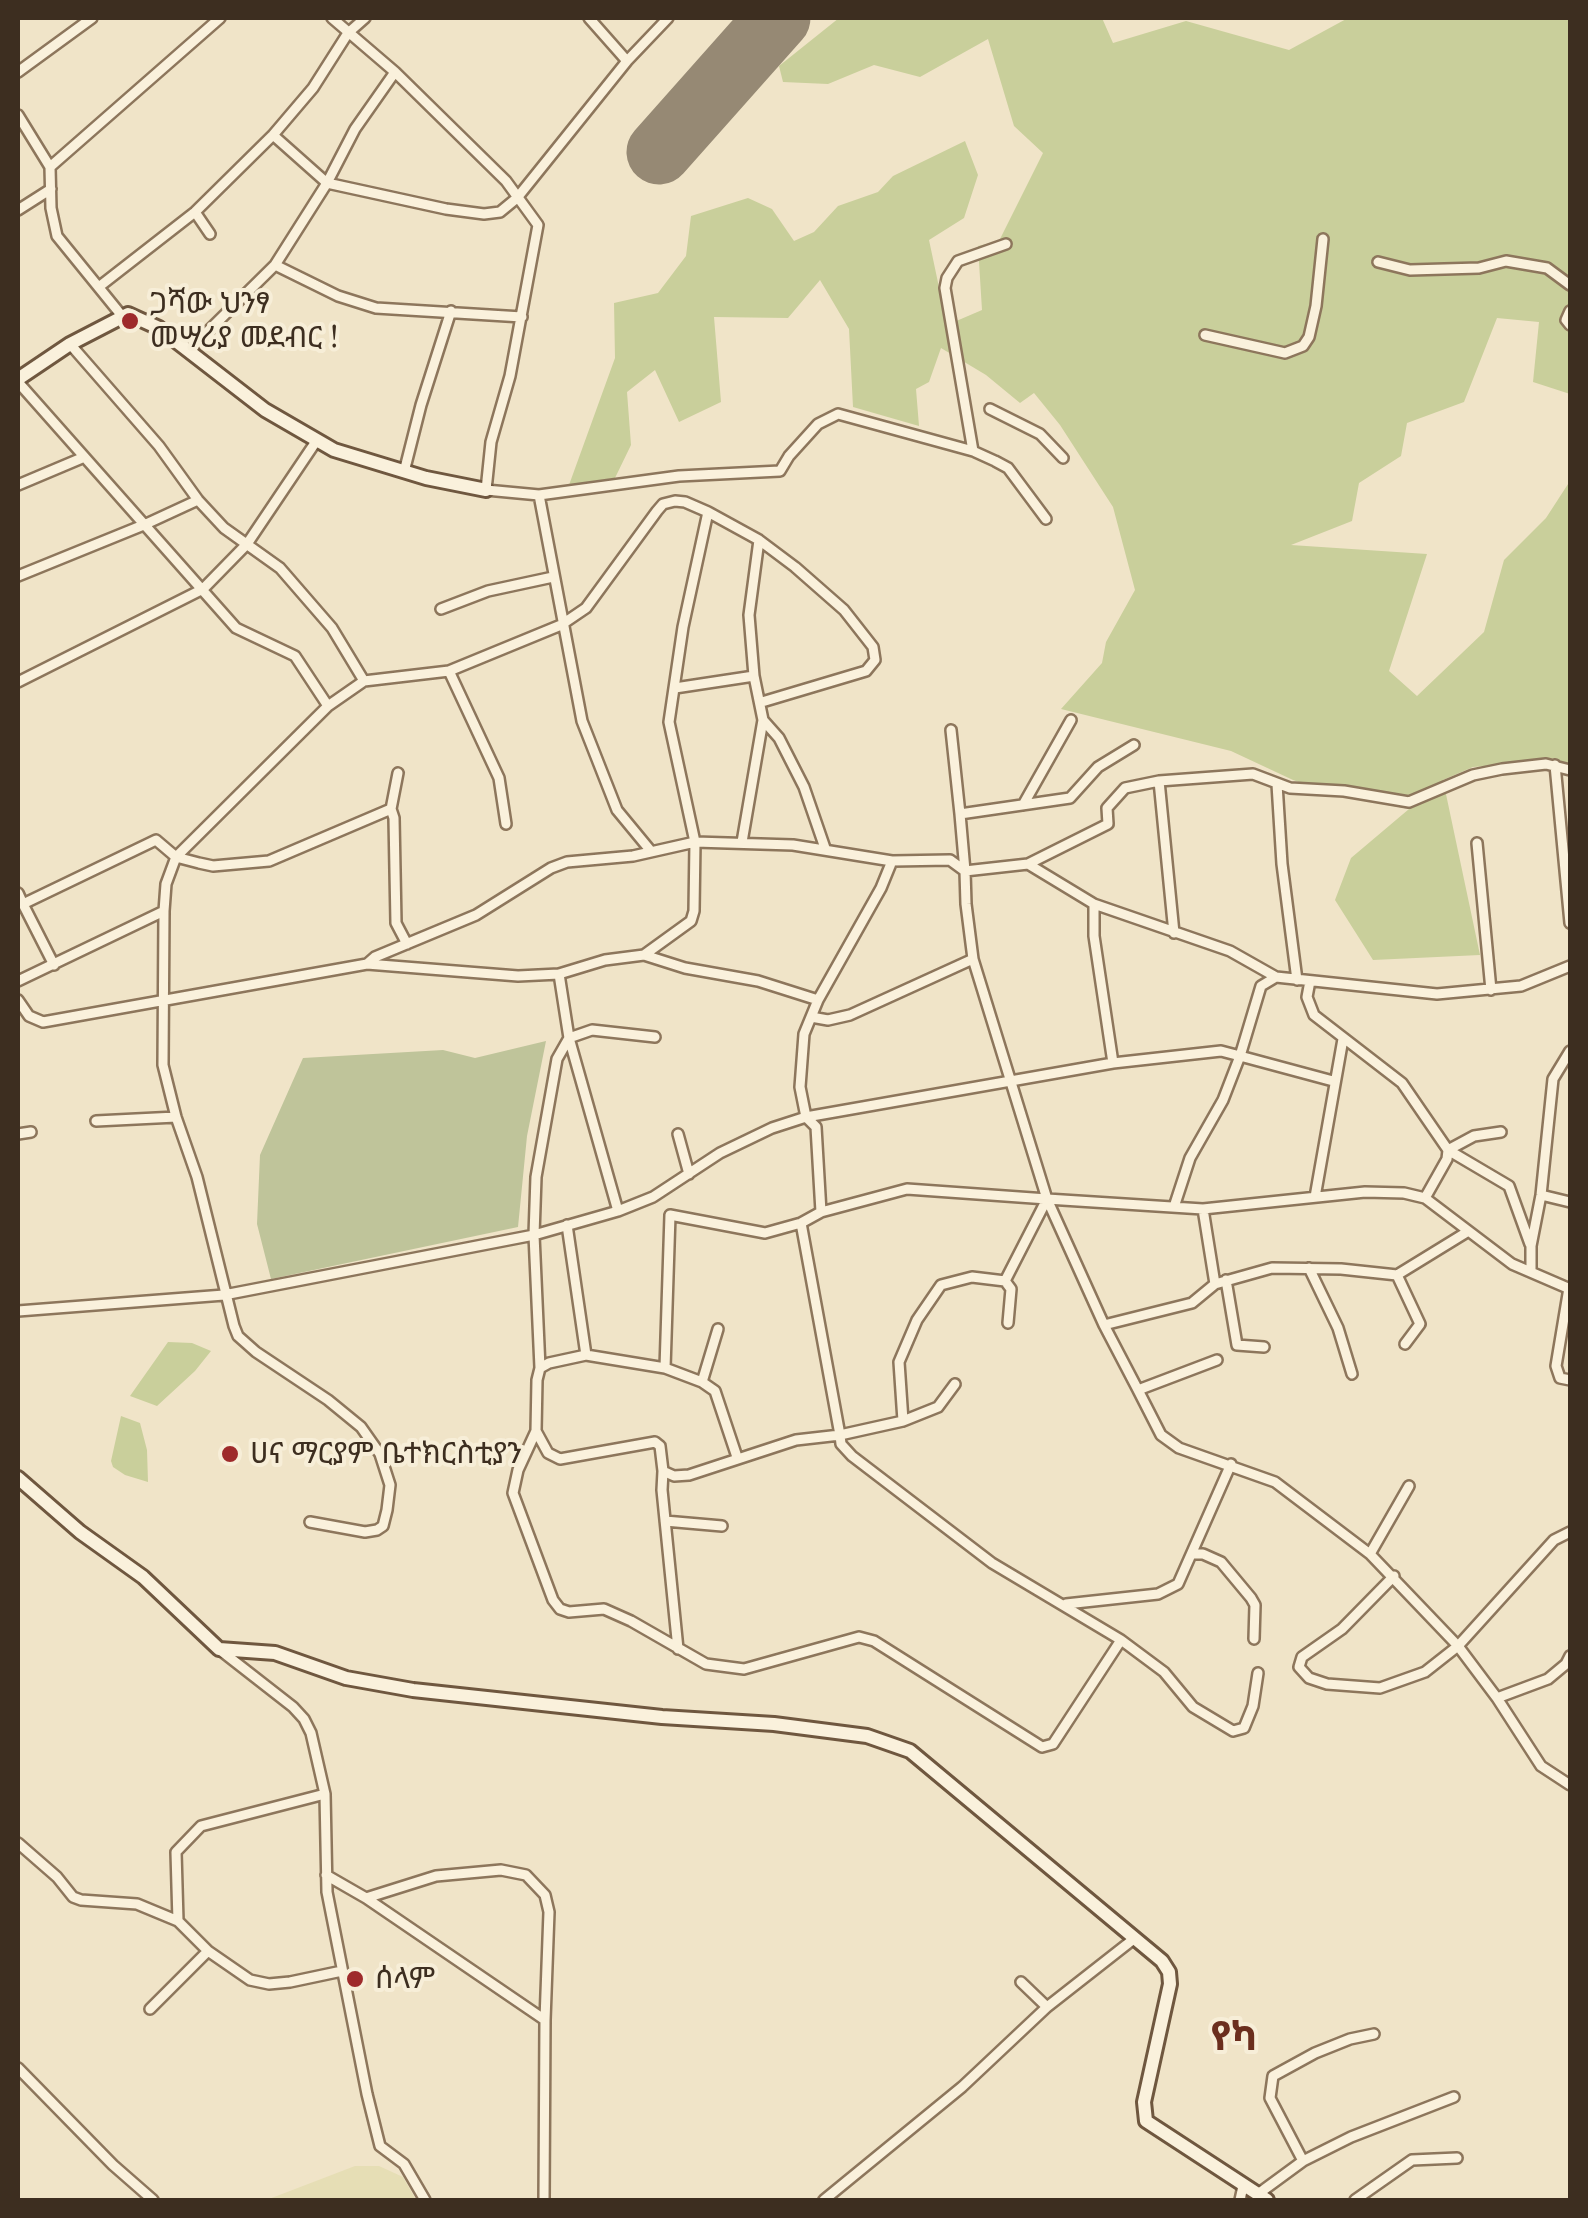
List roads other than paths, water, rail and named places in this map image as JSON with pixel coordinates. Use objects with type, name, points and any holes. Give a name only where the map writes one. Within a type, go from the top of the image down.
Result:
[{"type":"street","points":[[18,72],[92,18]]},
{"type":"street","points":[[50,167],[220,18]]},
{"type":"street","points":[[332,18],[395,72],[506,181],[538,225],[510,376],[491,442],[486,490]]},
{"type":"street","points":[[100,286],[195,212],[273,135],[313,88],[348,33],[365,18]]},
{"type":"street","points":[[589,18],[627,61]]},
{"type":"street","points":[[273,135],[326,183],[484,214],[500,212],[517,198],[627,61],[668,18]]},
{"type":"street","points":[[188,350],[276,265],[355,129],[395,72]]},
{"type":"street","points":[[19,121],[50,167],[57,236],[122,316]]},
{"type":"street","points":[[18,210],[50,189]]},
{"type":"street","points":[[195,212],[210,234]]},
{"type":"street","points":[[1204,335],[1286,353],[1303,346],[1316,306],[1322,239]]},
{"type":"street","points":[[973,451],[946,278],[958,261],[1006,244]]},
{"type":"street","points":[[1378,262],[1410,270],[1486,267],[1506,261],[1546,268],[1570,285]]},
{"type":"street","points":[[276,265],[363,306],[522,317]]},
{"type":"street","points":[[1570,311],[1566,320],[1570,325]]},
{"type":"street","points":[[404,472],[451,312]]},
{"type":"street","points":[[328,706],[295,656],[242,633],[82,458],[18,380],[70,344],[122,316],[136,317],[159,328],[265,410],[334,450],[404,472],[486,490],[539,495],[679,476],[780,472],[818,424],[838,414],[973,451],[1008,468],[1046,519]]},
{"type":"street","points":[[70,344],[224,528],[280,568],[332,628],[364,681]]},
{"type":"street","points":[[990,409],[1040,434],[1062,458]]},
{"type":"street","points":[[18,682],[203,589],[247,544],[317,440]]},
{"type":"street","points":[[18,485],[82,458]]},
{"type":"street","points":[[539,495],[582,721],[617,810],[650,850]]},
{"type":"street","points":[[18,576],[198,500]]},
{"type":"street","points":[[310,1522],[365,1532],[382,1526],[390,1484],[380,1454],[361,1427],[238,1336],[224,1295],[197,1177],[176,1117],[161,1050],[166,884],[176,857],[328,706],[364,681],[449,671],[561,625],[596,597],[663,504],[685,502],[759,540],[833,599],[873,647],[875,656],[866,671],[762,702]]},
{"type":"street","points":[[644,955],[691,921],[696,842],[669,732],[683,627],[708,512]]},
{"type":"street","points":[[742,842],[764,720],[754,676],[749,615],[759,540]]},
{"type":"street","points":[[441,609],[488,591],[553,578]]},
{"type":"street","points":[[449,671],[499,778],[506,824]]},
{"type":"street","points":[[674,688],[754,676]]},
{"type":"street","points":[[764,720],[779,738],[804,788],[825,848]]},
{"type":"street","points":[[1023,805],[1071,720]]},
{"type":"street","points":[[951,730],[973,958],[1047,1199],[1104,1325],[1160,1435],[1168,1443],[1275,1482],[1370,1554],[1458,1646],[1541,1766],[1570,1786]]},
{"type":"street","points":[[960,814],[1070,798],[1098,767],[1134,745]]},
{"type":"street","points":[[367,964],[375,957],[476,915],[567,862],[632,856],[696,842],[742,842],[825,848],[892,860],[950,860],[966,871],[1028,864],[1108,824],[1107,808],[1125,788],[1159,781],[1253,774],[1290,788],[1409,802],[1473,775],[1502,769],[1555,765],[1570,770]]},
{"type":"street","points":[[1555,765],[1570,923]]},
{"type":"street","points":[[398,773],[391,809],[396,923],[407,944]]},
{"type":"street","points":[[1159,781],[1174,933]]},
{"type":"street","points":[[1277,784],[1282,864],[1298,980]]},
{"type":"street","points":[[23,904],[148,841],[163,844],[176,857],[214,866],[269,861],[391,809]]},
{"type":"street","points":[[1477,843],[1490,990]]},
{"type":"street","points":[[821,1212],[816,1127],[806,1117],[800,1088],[801,1055],[810,1017],[881,888],[892,860]]},
{"type":"street","points":[[1028,864],[1094,904],[1244,957],[1276,977],[1438,994],[1521,986],[1570,966]]},
{"type":"street","points":[[18,893],[54,964]]},
{"type":"street","points":[[1094,904],[1094,936],[1114,1063]]},
{"type":"street","points":[[18,981],[164,911]]},
{"type":"street","points":[[18,1000],[29,1016],[44,1022],[367,964],[506,976],[559,974],[605,960],[644,955],[685,968],[758,980],[818,1000]]},
{"type":"street","points":[[810,1017],[828,1020],[850,1014],[973,958]]},
{"type":"street","points":[[559,974],[569,1038],[618,1211]]},
{"type":"street","points":[[1174,1207],[1190,1158],[1223,1100],[1261,986],[1276,977]]},
{"type":"street","points":[[1310,981],[1308,997],[1314,1015],[1402,1082],[1448,1150],[1508,1186],[1531,1246]]},
{"type":"street","points":[[656,1037],[600,1030],[569,1038],[557,1059],[549,1098],[536,1178],[534,1235],[540,1368],[535,1397],[536,1431],[512,1493],[552,1600],[568,1612],[604,1609],[631,1620],[706,1664],[744,1669],[859,1637],[874,1642],[1042,1747],[1053,1744],[1121,1640]]},
{"type":"street","points":[[1316,1196],[1343,1040]]},
{"type":"street","points":[[1532,1272],[1531,1246],[1541,1195],[1553,1078],[1570,1051]]},
{"type":"street","points":[[18,1311],[224,1295],[534,1235],[653,1197],[745,1140],[806,1117],[1114,1063],[1220,1052],[1333,1082]]},
{"type":"street","points":[[96,1121],[176,1117]]},
{"type":"street","points":[[18,1134],[31,1132]]},
{"type":"street","points":[[1448,1150],[1474,1136],[1501,1132]]},
{"type":"street","points":[[678,1134],[689,1174]]},
{"type":"street","points":[[1425,1198],[1447,1160],[1448,1150]]},
{"type":"street","points":[[653,1197],[670,1215],[765,1233],[801,1223],[821,1212],[907,1189],[1203,1209],[1386,1191],[1425,1198],[1512,1264],[1570,1288],[1556,1366],[1560,1378],[1570,1380]]},
{"type":"street","points":[[1541,1195],[1570,1202]]},
{"type":"street","points":[[1005,1281],[1047,1199]]},
{"type":"street","points":[[1203,1209],[1237,1345],[1264,1347]]},
{"type":"street","points":[[665,1368],[670,1215]]},
{"type":"street","points":[[801,1223],[841,1444],[852,1456],[1015,1578],[1121,1640],[1164,1672],[1193,1707],[1233,1731],[1244,1728],[1253,1706],[1258,1673]]},
{"type":"street","points":[[567,1225],[586,1354]]},
{"type":"street","points":[[1104,1325],[1192,1304],[1221,1282],[1272,1268],[1398,1275],[1467,1232]]},
{"type":"street","points":[[1308,1268],[1338,1328],[1352,1374]]},
{"type":"street","points":[[1398,1275],[1420,1324],[1405,1344]]},
{"type":"street","points":[[903,1422],[899,1362],[917,1320],[935,1294],[941,1286],[972,1277],[1005,1281]]},
{"type":"street","points":[[1005,1281],[1010,1289],[1008,1323]]},
{"type":"street","points":[[702,1382],[718,1329]]},
{"type":"street","points":[[540,1368],[586,1354],[665,1368],[702,1382],[720,1398],[738,1457]]},
{"type":"street","points":[[1138,1390],[1216,1360]]},
{"type":"street","points":[[663,1471],[674,1476],[688,1475],[796,1440],[903,1422],[938,1407],[955,1384]]},
{"type":"street","points":[[536,1431],[548,1453],[560,1459],[655,1442],[660,1446],[678,1649]]},
{"type":"street","points":[[1063,1604],[1170,1590],[1178,1584],[1231,1464]]},
{"type":"street","points":[[18,1478],[80,1532],[142,1577],[219,1649],[304,1719],[325,1794],[326,1875],[342,1971],[380,2146],[404,2164],[425,2200]]},
{"type":"street","points":[[1370,1554],[1409,1486]]},
{"type":"street","points":[[665,1521],[722,1526]]},
{"type":"street","points":[[1394,1576],[1342,1630],[1302,1658],[1299,1667],[1317,1682],[1380,1688],[1425,1672],[1458,1646],[1554,1540],[1570,1532]]},
{"type":"street","points":[[1193,1554],[1220,1562],[1251,1598],[1255,1605],[1254,1639]]},
{"type":"street","points":[[219,1649],[260,1650],[346,1678],[486,1700],[774,1724],[892,1743],[924,1762],[1162,1961],[1170,1984],[1144,2102],[1146,2120],[1241,2193],[1263,2197],[1303,2161],[1351,2137],[1454,2096]]},
{"type":"street","points":[[1497,1698],[1548,1679],[1570,1656]]},
{"type":"street","points":[[178,1921],[176,1852],[191,1835],[212,1821],[325,1794]]},
{"type":"street","points":[[18,1843],[57,1877],[72,1897],[137,1904],[178,1921],[236,1972],[269,1984],[342,1971]]},
{"type":"street","points":[[366,1898],[436,1876],[501,1870],[526,1875],[545,1895],[549,1912],[544,2020],[544,2200]]},
{"type":"street","points":[[326,1875],[366,1898],[544,2020]]},
{"type":"street","points":[[824,2200],[962,2087],[1046,2007],[1135,1938]]},
{"type":"street","points":[[150,2009],[208,1951]]},
{"type":"street","points":[[1020,1982],[1046,2007]]},
{"type":"street","points":[[1303,2161],[1270,2098],[1272,2076],[1315,2053],[1374,2034]]},
{"type":"street","points":[[18,2068],[113,2166],[153,2200]]},
{"type":"street","points":[[1355,2200],[1412,2160],[1456,2158]]},
{"type":"place","name":"ጋሻው ህንፃ መሣሪያ መደብር !","points":[[130,321]]},
{"type":"place","name":"ሀና ማርያም ቤተክርስቲያን","points":[[230,1454]]},
{"type":"place","name":"ሰላም","points":[[355,1979]]},
{"type":"district","name":"የካ","points":[[1234,2039]]}]
